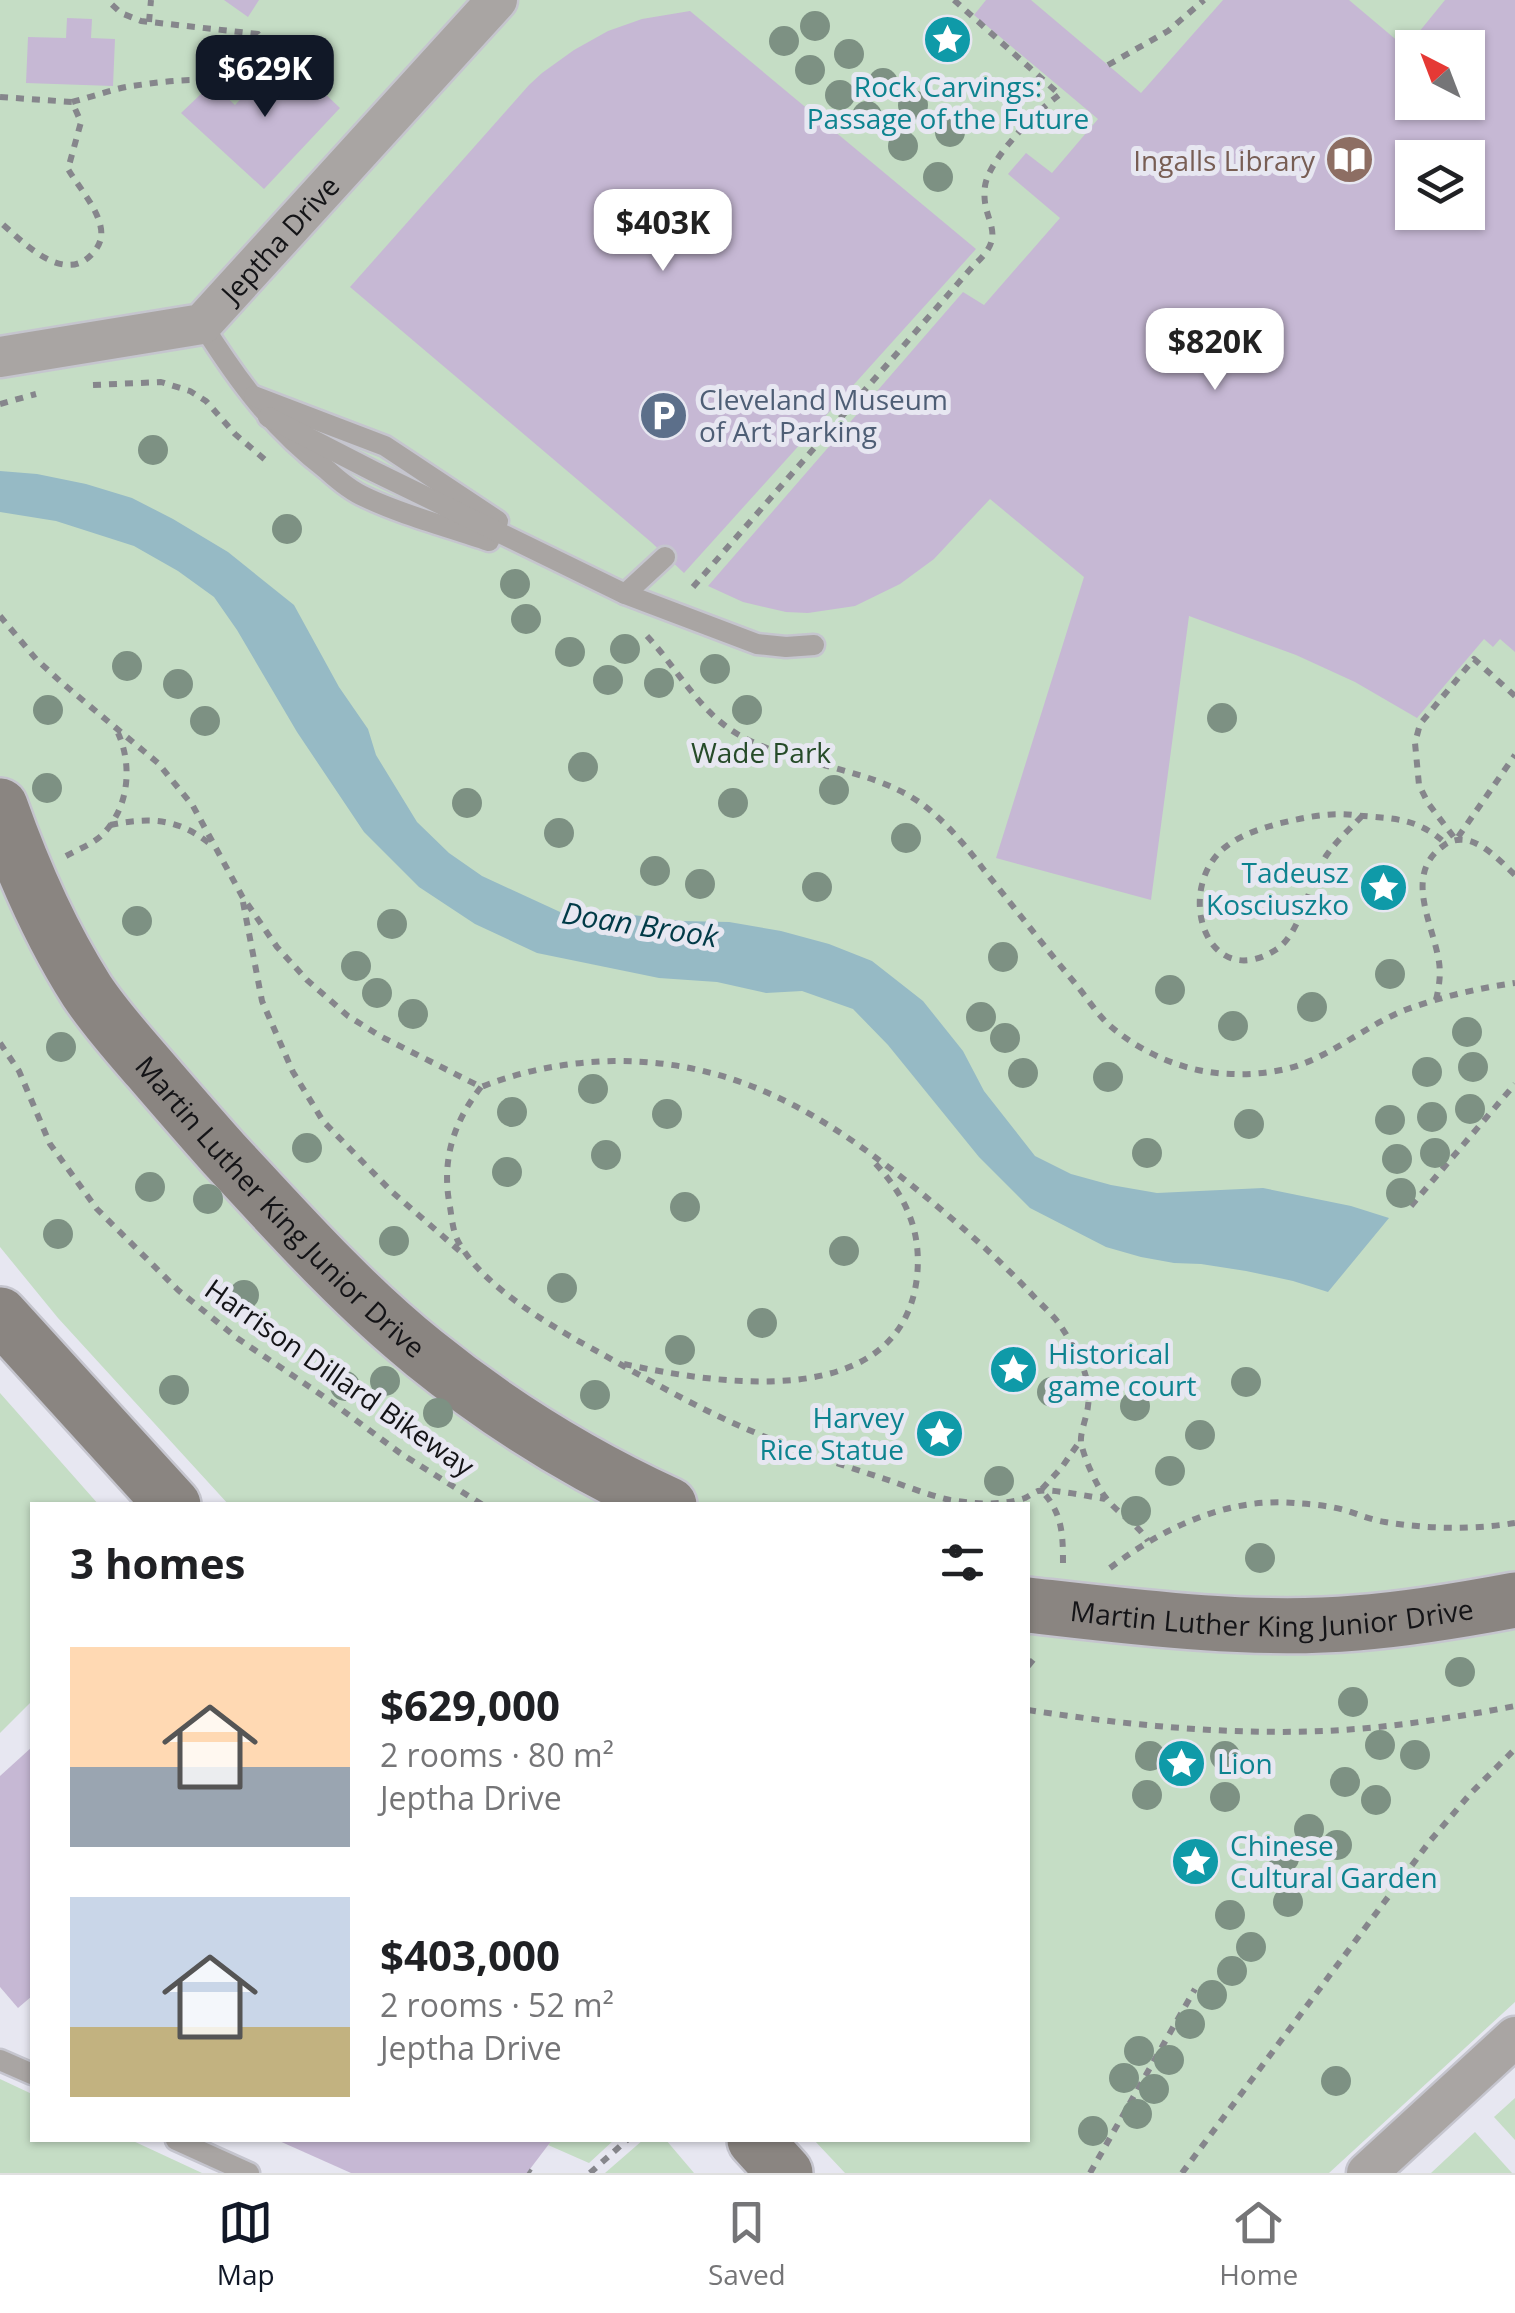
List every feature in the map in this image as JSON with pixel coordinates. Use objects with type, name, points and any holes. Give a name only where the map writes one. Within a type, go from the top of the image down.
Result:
[{"type":"main road","name":"Martin Luther King Junior Drive","points":[[0,806],[53,934],[90,995],[288,1223],[424,1354],[610,1478],[662,1502]]},
{"type":"main road","points":[[0,1315],[170,1502]]},
{"type":"main road","name":"Martin Luther King Junior Drive","points":[[1051,1608],[1248,1625],[1354,1624],[1515,1600]]},
{"type":"main road","points":[[756,2142],[784,2173]]},
{"type":"street","name":"Jeptha Drive","points":[[0,357],[202,324],[496,0]]},
{"type":"street","points":[[1367,2173],[1515,2038]]},
{"type":"lane","points":[[202,324],[249,395],[268,416],[312,459],[362,496],[576,571],[625,594],[757,644],[814,646]]},
{"type":"lane","points":[[249,395],[385,446],[576,571]]},
{"type":"lane","points":[[625,594],[665,557]]},
{"type":"lane","points":[[0,2060],[30,2073]]},
{"type":"lane","points":[[180,2142],[249,2173]]},
{"type":"path","points":[[0,97],[72,102],[130,86],[197,80],[220,82],[241,76],[259,61],[264,51],[258,34],[141,22],[121,13],[107,0]]},
{"type":"path","points":[[149,22],[150,0]]},
{"type":"path","points":[[693,587],[986,254],[994,237],[985,202],[985,182],[1011,142],[1062,92],[954,0]]},
{"type":"path","points":[[1108,65],[1168,31],[1204,0]]},
{"type":"path","points":[[0,222],[44,258],[69,265],[87,260],[98,247],[102,238],[96,214],[68,169],[81,122],[72,102]]},
{"type":"path","points":[[88,386],[160,382],[190,391],[206,401],[252,450],[278,470]]},
{"type":"path","points":[[0,404],[48,391]]},
{"type":"path","points":[[0,616],[36,659],[158,763],[194,806],[242,896],[307,980],[348,1016],[380,1036],[481,1087]]},
{"type":"path","points":[[644,633],[700,702],[736,733],[758,745],[882,784],[928,809],[970,852],[1106,1022],[1143,1049],[1166,1060],[1226,1074],[1279,1070],[1301,1065],[1374,1025],[1436,1000],[1515,982]]},
{"type":"path","points":[[668,659],[674,649]]},
{"type":"path","points":[[1456,840],[1418,785],[1415,743],[1420,724],[1474,659],[1515,696]]},
{"type":"path","points":[[26,876],[99,838],[118,816],[127,773],[126,752],[116,727]]},
{"type":"path","points":[[1456,840],[1515,755]]},
{"type":"path","points":[[1362,816],[1327,854],[1289,939],[1255,958],[1232,960],[1217,950],[1199,916],[1206,873],[1218,853],[1248,834],[1286,822],[1339,814],[1387,818],[1422,826],[1445,844]]},
{"type":"path","points":[[110,825],[148,820],[175,823],[193,830],[216,848]]},
{"type":"path","points":[[1436,1000],[1439,958],[1422,882],[1425,866],[1445,844],[1470,840],[1515,875]]},
{"type":"path","points":[[242,896],[262,1001],[293,1072],[323,1122],[392,1191],[494,1282],[535,1314],[617,1362],[755,1433],[948,1500],[974,1502]]},
{"type":"path","name":"Harrison Dillard Bikeway","points":[[0,1043],[19,1072],[50,1144],[97,1209],[178,1290],[237,1338],[400,1453],[477,1502]]},
{"type":"path","points":[[475,1264],[458,1241],[446,1170],[455,1130],[481,1087],[534,1069],[594,1062],[660,1062],[717,1074],[777,1096],[858,1145],[908,1182],[998,1259],[1060,1324],[1076,1350],[1088,1381],[1089,1402],[1080,1440],[1040,1490],[1007,1502]]},
{"type":"path","points":[[1411,1206],[1515,1084]]},
{"type":"path","points":[[617,1362],[709,1380],[779,1382],[832,1374],[879,1350],[902,1323],[915,1292],[918,1242],[903,1199],[858,1145]]},
{"type":"path","points":[[1080,1440],[1106,1499],[1148,1540]]},
{"type":"path","points":[[1040,1490],[1106,1499]]},
{"type":"path","points":[[1040,1490],[1052,1502],[1059,1518],[1063,1564],[1076,1590],[1051,1608]]},
{"type":"path","points":[[1110,1568],[1172,1528],[1218,1510],[1265,1503],[1315,1505],[1382,1522],[1439,1528],[1515,1523]]},
{"type":"path","points":[[1030,1710],[1205,1730],[1326,1731],[1515,1706]]},
{"type":"path","points":[[1182,2173],[1430,1841],[1515,1750]]},
{"type":"path","points":[[1090,2173],[1195,1988]]},
{"type":"path","points":[[590,2173],[625,2142]]},
{"type":"green space","name":"Wade Park","points":[[0,0],[1515,0],[1515,2002],[1329,2173],[845,2173],[816,2142],[1030,2142],[1030,1502],[226,1502],[58,1318],[0,1247]]},
{"type":"green space","points":[[0,1393],[96,1502],[30,1502],[30,1703],[0,1733]]},
{"type":"green space","points":[[0,2079],[30,2093],[30,2142],[135,2142],[202,2173],[0,2173]]},
{"type":"green space","points":[[1515,2098],[1515,2140],[1494,2117]]},
{"type":"green space","points":[[1475,2132],[1512,2173],[1431,2173]]},
{"type":"green space","points":[[550,2142],[612,2142],[589,2163],[548,2145]]},
{"type":"green space","points":[[641,2142],[668,2142],[694,2173],[605,2173]]},
{"type":"water","name":"Doan Brook","points":[[0,471],[86,484],[132,498],[228,552],[294,605],[339,687],[368,729],[376,755],[417,822],[449,853],[482,876],[571,917],[625,914],[729,922],[829,944],[872,961],[923,1001],[963,1051],[984,1091],[1035,1156],[1071,1174],[1157,1193],[1263,1188],[1389,1218],[1328,1292],[1246,1271],[1174,1263],[1106,1247],[1030,1208],[979,1157],[888,1045],[853,1009],[802,991],[766,993],[717,982],[659,978],[537,953],[475,924],[419,887],[364,832],[214,597],[134,546],[56,521],[0,512]]},
{"type":"building","points":[[224,0],[259,0],[248,17]]},
{"type":"building","points":[[986,0],[1031,0],[1141,93],[1223,0],[1349,0],[1395,39],[1395,120],[1485,120],[1485,30],[1421,30],[1445,0],[1515,0],[1515,652],[1500,639],[1493,647],[1484,639],[1417,718],[1355,682],[1296,655],[1189,616],[1151,900],[996,858],[1084,577],[990,499],[934,559],[900,584],[855,606],[786,612],[743,602],[708,586],[963,292],[984,305],[1060,218],[1008,174],[1026,153],[1052,173],[1098,119],[974,15]]},
{"type":"building","name":"Cleveland Museum of Art Parking","points":[[690,11],[976,249],[684,573],[350,287],[542,73],[608,31],[642,19]]},
{"type":"building","points":[[67,18],[92,19],[91,38],[115,39],[113,86],[26,83],[28,37],[66,38]]},
{"type":"building","points":[[283,54],[340,108],[264,189],[181,113],[209,91],[214,96],[220,91],[235,105]]},
{"type":"building","points":[[30,1749],[30,1998],[18,2008],[0,1987],[0,1776]]},
{"type":"building","points":[[281,2142],[550,2142],[527,2173],[351,2173]]},
{"type":"place","name":"Rock Carvings: Passage of the Future","points":[[948,39]]},
{"type":"place","name":"Ingalls Library","points":[[1350,160]]},
{"type":"place","name":"Cleveland Museum of Art Parking","points":[[664,415]]},
{"type":"place","name":"Tadeusz Kosciuszko","points":[[1384,888]]},
{"type":"place","name":"Historical game court","points":[[1013,1369]]},
{"type":"place","name":"Harvey Rice Statue","points":[[939,1433]]},
{"type":"place","name":"Lion","points":[[1182,1763]]},
{"type":"place","name":"Chinese Cultural Garden","points":[[1195,1861]]}]
